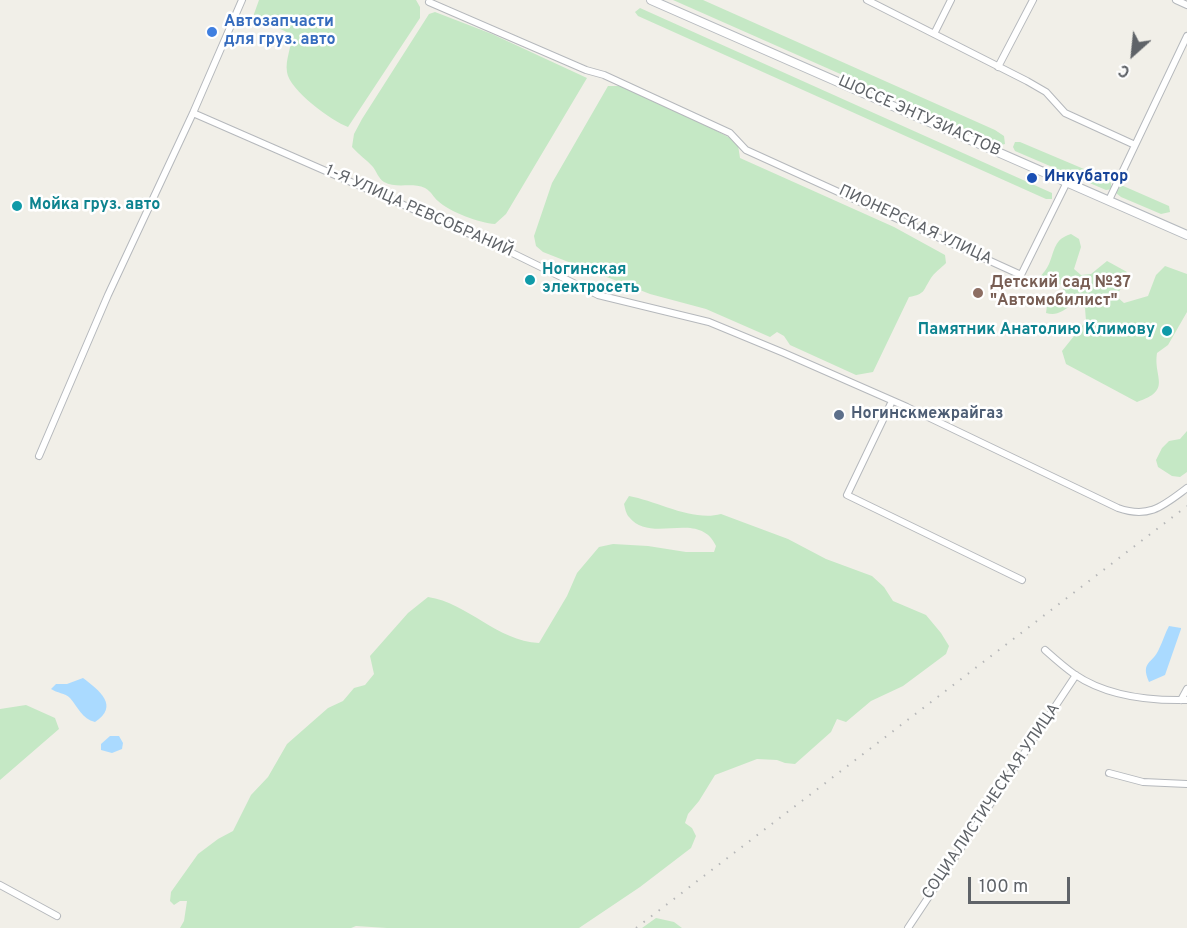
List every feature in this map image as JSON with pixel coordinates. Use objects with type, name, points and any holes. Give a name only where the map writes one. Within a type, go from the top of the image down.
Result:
[{"type":"main road","name":"ШОССЕ ЭНТУЗИАСТОВ","points":[[651,0],[1187,235]]},
{"type":"street","points":[[39,456],[108,295],[193,113],[242,0]]},
{"type":"street","points":[[867,0],[1046,92],[1065,113],[1136,145]]},
{"type":"street","points":[[934,34],[951,0]]},
{"type":"street","points":[[998,67],[1033,0]]},
{"type":"street","points":[[1176,0],[1187,5]]},
{"type":"street","name":"ПИОНЕРСКАЯ УЛИЦА","points":[[429,3],[586,70],[604,75],[730,133],[746,150],[1021,275],[1067,182]]},
{"type":"street","points":[[1109,200],[1187,36]]},
{"type":"street","name":"1-Я УЛИЦА РЕВСОБРАНИЙ","points":[[193,113],[502,248],[598,295],[709,322],[892,401],[1126,511],[1140,513],[1153,510],[1169,502],[1187,488]]},
{"type":"street","points":[[892,401],[847,495],[1022,580]]},
{"type":"street","points":[[1044,650],[1076,675],[1115,693],[1162,701],[1184,700],[1187,689]]},
{"type":"street","name":"СОЦИАЛИСТИЧЕСКАЯ УЛИЦА","points":[[908,928],[1076,675]]},
{"type":"street","points":[[1108,773],[1143,782],[1187,784]]},
{"type":"street","points":[[0,885],[57,916]]},
{"type":"green space","points":[[259,0],[416,0],[420,7],[420,18],[348,127],[322,112],[295,87],[287,72],[291,35],[256,20],[254,14]]},
{"type":"green space","points":[[673,0],[703,0],[995,130],[1004,136],[1005,144],[1001,145]]},
{"type":"green space","points":[[640,8],[1052,193],[1052,199],[1046,199],[638,16],[635,12]]},
{"type":"green space","points":[[435,12],[492,34],[587,78],[506,214],[495,224],[473,219],[449,209],[420,186],[394,185],[384,182],[373,167],[352,147],[354,134],[362,119],[429,14]]},
{"type":"green space","points":[[608,86],[621,86],[679,111],[732,139],[738,145],[740,158],[894,227],[945,255],[946,263],[932,276],[923,291],[909,297],[873,372],[856,375],[790,345],[784,336],[777,332],[770,337],[706,309],[650,294],[543,252],[536,246],[534,236],[552,183]]},
{"type":"green space","points":[[1015,142],[1020,142],[1110,180],[1112,189],[1106,190],[1015,151],[1013,147]]},
{"type":"green space","points":[[1121,185],[1169,206],[1170,212],[1161,214],[1121,197],[1116,193]]},
{"type":"green space","points":[[1071,234],[1079,239],[1081,247],[1074,269],[1081,275],[1091,274],[1107,261],[1127,272],[1124,284],[1116,296],[1124,303],[1148,296],[1156,275],[1165,266],[1187,274],[1187,312],[1168,345],[1157,353],[1158,388],[1155,393],[1137,402],[1066,364],[1062,351],[1086,321],[1085,308],[1071,305],[1057,313],[1046,313],[1047,306],[1064,292],[1062,285],[1054,282],[1045,284],[1040,277],[1048,266],[1058,242]]},
{"type":"green space","points":[[1187,431],[1187,472],[1180,477],[1172,476],[1158,467],[1156,460],[1162,448],[1169,441],[1180,439]]},
{"type":"green space","points":[[629,496],[687,513],[710,516],[721,514],[788,539],[826,559],[872,576],[884,587],[893,601],[926,615],[949,646],[946,654],[903,686],[871,701],[846,722],[837,719],[831,732],[795,764],[757,759],[715,775],[688,814],[685,823],[692,828],[696,836],[691,848],[640,887],[579,928],[356,926],[351,928],[180,928],[184,921],[187,901],[180,901],[174,905],[170,901],[171,892],[198,854],[233,831],[251,795],[268,777],[287,744],[328,708],[343,701],[354,688],[365,685],[374,674],[370,656],[408,613],[428,597],[456,606],[510,636],[539,643],[567,596],[577,573],[599,547],[613,544],[648,546],[686,552],[714,552],[716,546],[708,535],[698,530],[649,528],[638,525],[626,511],[624,504]]},
{"type":"green space","points":[[26,705],[55,718],[59,729],[0,780],[0,709]]},
{"type":"green space","points":[[656,918],[674,922],[682,928],[642,928]]},
{"type":"water","points":[[1169,626],[1181,629],[1165,675],[1149,682],[1146,670],[1148,663],[1156,654]]},
{"type":"water","points":[[83,678],[100,693],[106,704],[106,710],[95,722],[83,715],[68,696],[51,689],[56,684],[67,684]]},
{"type":"water","points":[[110,736],[119,736],[123,743],[122,749],[112,753],[101,750],[101,744]]},
{"type":"railway","points":[[636,928],[1187,506]]},
{"type":"place","name":"Автозапчасти для груз. авто","points":[[212,32]]},
{"type":"place","name":"Инкубатор","points":[[1032,178]]},
{"type":"place","name":"Мойка груз. авто","points":[[17,206]]},
{"type":"place","name":"Ногинская электросеть","points":[[530,280]]},
{"type":"place","name":"Детский сад №37 \"Автомобилист\"","points":[[978,293]]},
{"type":"place","name":"Памятник Анатолию Климову","points":[[1167,331]]},
{"type":"place","name":"Ногинскмежрайгаз","points":[[839,415]]}]
